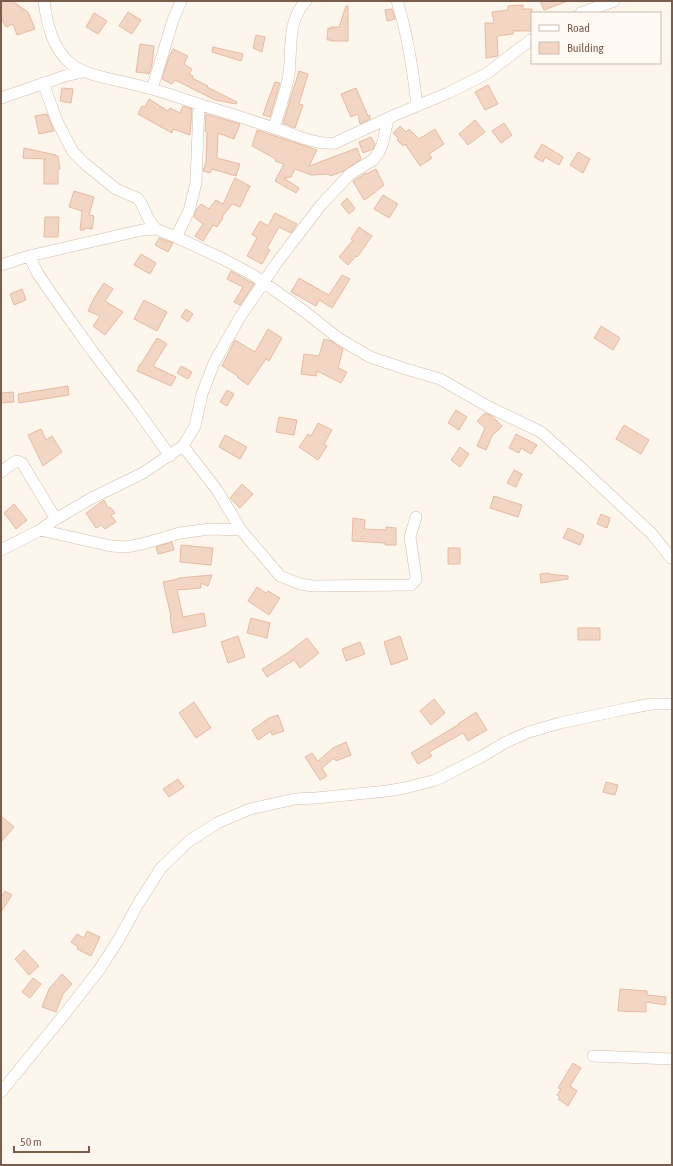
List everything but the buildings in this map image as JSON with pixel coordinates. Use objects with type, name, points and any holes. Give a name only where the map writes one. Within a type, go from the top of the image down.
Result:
[{"type":"street","points":[[44,1],[46,18],[51,34],[61,53],[71,64],[83,72],[152,89],[318,143],[327,144],[335,143],[448,93],[486,74],[531,40]]},
{"type":"street","points":[[152,89],[173,20],[181,1]]},
{"type":"street","points":[[274,128],[289,75],[293,25],[301,6],[306,1]]},
{"type":"street","points":[[397,1],[410,53],[417,106]]},
{"type":"street","points":[[584,12],[614,1]]},
{"type":"street","points":[[1,98],[65,76],[83,72]]},
{"type":"street","points":[[43,83],[57,121],[72,152],[116,189],[137,198],[149,220],[156,229]]},
{"type":"street","points":[[176,237],[189,211],[196,183],[199,104]]},
{"type":"street","points":[[1,550],[40,530],[90,499],[143,473],[183,446],[196,426],[202,394],[214,363],[240,317],[278,261],[320,205],[350,174],[373,160],[379,152],[384,142],[388,119]]},
{"type":"street","points":[[1,265],[29,256],[142,230],[156,229],[176,237],[253,275],[304,311],[338,338],[370,357],[440,379],[541,432],[652,534],[671,558]]},
{"type":"street","points":[[29,256],[38,274],[92,352],[135,407],[170,456]]},
{"type":"street","points":[[183,446],[217,490],[241,530],[280,576],[300,584],[313,586],[411,585],[416,580],[410,537],[416,517]]},
{"type":"street","points":[[1,472],[17,461],[22,463],[56,519]]},
{"type":"street","points":[[40,530],[111,546],[126,547],[180,533],[210,530],[241,530]]},
{"type":"street","points":[[1,1092],[99,970],[161,868],[189,841],[217,823],[250,809],[295,799],[387,791],[436,780],[506,742],[529,732],[560,723],[630,708],[652,704],[672,704]]},
{"type":"street","points":[[593,1056],[672,1059]]}]
